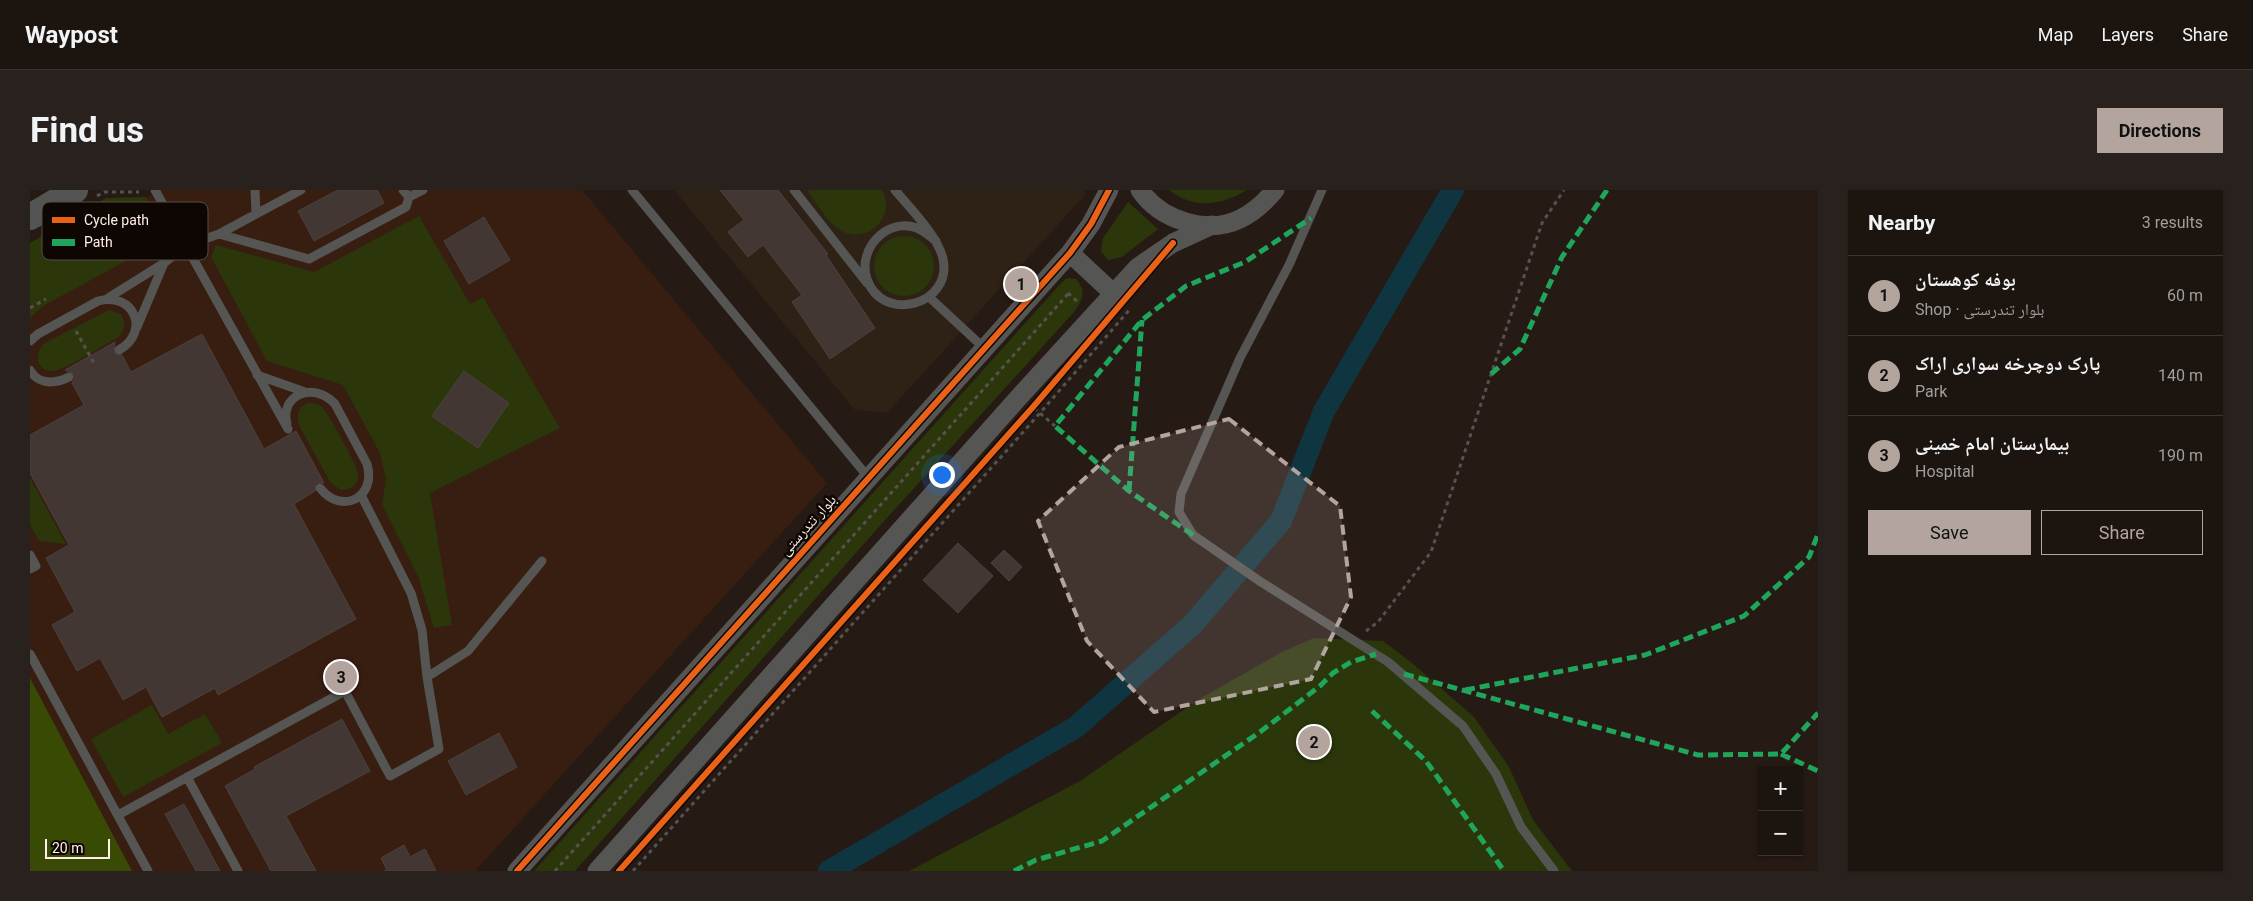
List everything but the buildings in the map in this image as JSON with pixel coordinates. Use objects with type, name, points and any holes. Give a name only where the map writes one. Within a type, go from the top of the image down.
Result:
[{"type":"street","points":[[56,202],[76,190]]},
{"type":"street","name":"بلوار تندرستی","points":[[517,871],[1070,253],[1091,224],[1109,190]]},
{"type":"street","points":[[1140,190],[1145,198],[1164,213],[1187,223],[1212,225]]},
{"type":"street","points":[[598,871],[1138,267],[1173,243],[1212,225],[1238,220],[1262,206],[1275,190]]},
{"type":"street","points":[[30,217],[42,210]]},
{"type":"street","points":[[1070,253],[1114,294]]},
{"type":"lane","points":[[155,190],[162,202]]},
{"type":"lane","points":[[256,190],[256,214]]},
{"type":"lane","points":[[208,237],[219,234],[301,190]]},
{"type":"lane","points":[[219,234],[309,259],[406,207],[406,194],[422,190]]},
{"type":"lane","points":[[632,190],[868,477]]},
{"type":"lane","points":[[794,190],[873,291],[882,299],[906,306],[918,304],[929,298],[937,288],[944,271],[942,252],[936,241],[895,190]]},
{"type":"lane","points":[[1322,190],[1289,265],[1240,358],[1181,494],[1179,512],[1193,535],[1261,582],[1354,640],[1404,674],[1463,726],[1496,774],[1520,827],[1554,871]]},
{"type":"lane","points":[[873,291],[867,280],[865,261],[872,244],[880,235],[890,229],[909,227],[926,233],[936,241]]},
{"type":"lane","points":[[30,341],[38,334],[98,301],[108,298],[168,260]]},
{"type":"lane","points":[[196,260],[289,432],[285,419],[287,407],[294,398],[305,392],[316,391],[327,396],[335,404],[367,464],[370,474],[368,486],[362,496],[351,501],[339,502],[328,497],[320,488]]},
{"type":"lane","points":[[119,350],[131,340],[164,263]]},
{"type":"lane","points":[[108,298],[120,300],[130,307],[135,317],[136,329]]},
{"type":"lane","points":[[929,298],[984,347]]},
{"type":"lane","points":[[30,370],[42,381],[54,383],[68,378]]},
{"type":"lane","points":[[257,375],[305,392]]},
{"type":"lane","points":[[118,814],[345,691],[390,776],[439,749],[427,677],[422,630],[410,592],[362,496]]},
{"type":"lane","points":[[30,555],[36,566],[30,569]]},
{"type":"lane","points":[[427,677],[468,651],[542,562]]},
{"type":"lane","points":[[30,654],[148,871]]},
{"type":"lane","points":[[187,777],[238,871]]},
{"type":"path","points":[[1354,640],[1378,622],[1431,552],[1542,223],[1564,190]]},
{"type":"path","points":[[1048,276],[1093,316]]},
{"type":"path","points":[[555,871],[1068,294]]},
{"type":"path","points":[[30,308],[46,299]]},
{"type":"path","points":[[633,871],[1040,413],[1133,305]]},
{"type":"path","points":[[69,317],[94,364]]},
{"type":"path","points":[[1027,415],[1040,400]]},
{"type":"path","points":[[1033,407],[1055,426]]},
{"type":"highlighted area","points":[[1229,419],[1340,506],[1351,597],[1311,679],[1154,712],[1087,641],[1038,521],[1119,447]]},
{"type":"shaded area","points":[[160,190],[582,190],[827,483],[475,871],[30,871],[30,243],[42,236],[42,260],[208,260],[208,202],[99,202],[106,198],[146,197]]},
{"type":"shaded area","points":[[674,190],[1082,190],[1086,194],[887,413],[855,410]]},
{"type":"green space","points":[[807,190],[882,190],[886,200],[886,209],[883,218],[877,226],[861,234],[852,234],[837,228],[823,213]]},
{"type":"green space","points":[[1169,190],[1247,190],[1218,202],[1198,203],[1188,201]]},
{"type":"green space","points":[[146,197],[149,202],[99,202],[106,198]]},
{"type":"green space","points":[[1128,202],[1158,229],[1122,257],[1108,260],[1101,251],[1103,238]]},
{"type":"green space","points":[[419,216],[470,304],[483,297],[560,428],[430,493],[452,625],[434,628],[418,576],[382,505],[386,479],[380,453],[343,385],[267,361],[211,257],[216,245],[314,272]]},
{"type":"green space","points":[[42,236],[42,260],[127,260],[43,306],[30,318],[30,243]]},
{"type":"green space","points":[[904,236],[920,241],[925,245],[929,250],[934,266],[929,282],[925,287],[920,291],[904,296],[888,291],[883,287],[879,282],[874,266],[879,250],[883,245],[888,241]]},
{"type":"green space","points":[[1067,278],[1076,279],[1083,292],[1080,303],[1074,312],[877,529],[575,871],[534,871],[1062,282]]},
{"type":"green space","points":[[109,310],[121,314],[124,321],[122,333],[117,338],[65,367],[51,371],[41,367],[38,355],[45,343]]},
{"type":"green space","points":[[308,403],[322,407],[348,451],[358,474],[356,484],[351,488],[341,490],[330,482],[299,425],[299,412]]},
{"type":"green space","points":[[30,478],[66,544],[39,541],[30,525]]},
{"type":"green space","points":[[1314,638],[1383,641],[1412,663],[1474,717],[1509,767],[1533,820],[1572,871],[909,871],[1080,781],[1201,698],[1282,652]]},
{"type":"green space","points":[[30,678],[132,871],[30,871]]},
{"type":"green space","points":[[152,705],[168,734],[205,714],[222,743],[123,797],[91,739]]},
{"type":"waterway","points":[[829,871],[1076,727],[1193,624],[1281,521],[1324,411],[1453,190]]},
{"type":"marked path","points":[[1491,374],[1520,349],[1562,257],[1607,190]]},
{"type":"marked path","points":[[1193,535],[1129,491],[1055,426],[1142,320],[1186,286],[1245,262],[1311,218]]},
{"type":"marked path","points":[[1129,491],[1142,320]]},
{"type":"marked path","points":[[1465,690],[1645,655],[1744,616],[1809,557],[1818,534]]},
{"type":"marked path","points":[[1014,871],[1036,860],[1102,841],[1260,732],[1320,686],[1333,673],[1351,662],[1376,654]]},
{"type":"marked path","points":[[1404,674],[1698,755],[1781,754],[1818,713]]},
{"type":"marked path","points":[[1372,711],[1426,761],[1504,871]]},
{"type":"marked path","points":[[1781,754],[1818,771]]},
{"type":"cycle path","points":[[517,871],[1070,253],[1091,224],[1109,190]]},
{"type":"cycle path","points":[[619,871],[1033,407],[1173,243]]},
{"type":"place","name":"بوفه کوهستان","points":[[1021,284]]},
{"type":"place","name":"بیمارستان امام خمینی","points":[[341,677]]},
{"type":"place","name":"پارک دوچرخه سواری اراک","points":[[1314,742]]}]
